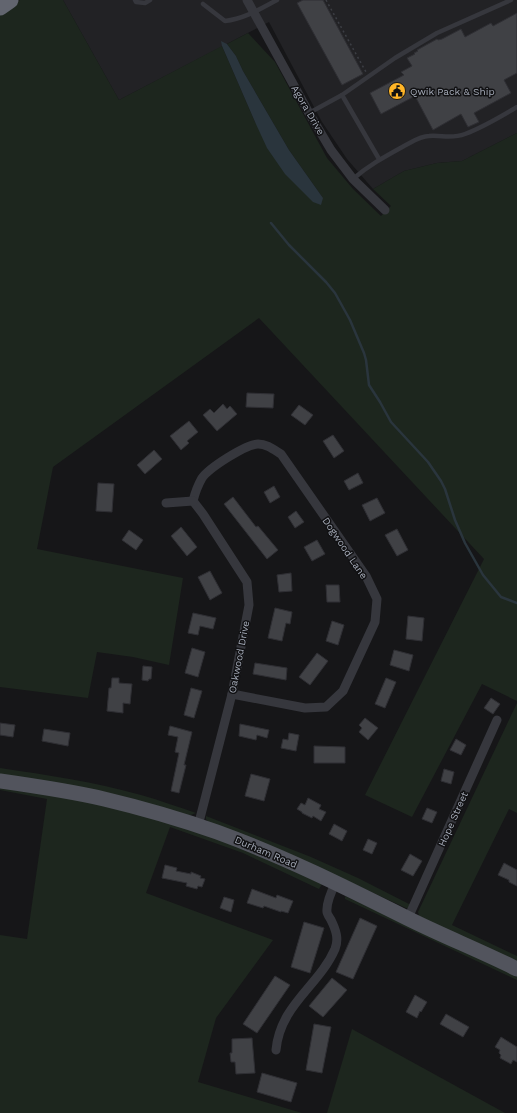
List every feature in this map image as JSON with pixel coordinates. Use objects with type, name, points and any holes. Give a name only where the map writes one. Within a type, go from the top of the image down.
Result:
[{"type":"highway","points":[[0,7],[10,0]]},
{"type":"main road","name":"Durham Road","points":[[0,781],[104,799],[198,826],[258,848],[336,882],[408,918],[517,969]]},
{"type":"street","name":"Agora Drive","points":[[247,0],[331,150],[353,179],[385,210]]},
{"type":"street","name":"Dogwood Lane","points":[[193,501],[198,485],[207,472],[248,446],[257,444],[270,446],[280,454],[290,466],[366,576],[377,599],[375,622],[344,691],[326,707],[305,708],[232,694]]},
{"type":"street","points":[[166,503],[193,501]]},
{"type":"street","name":"Oakwood Drive","points":[[193,501],[247,582],[248,605],[232,694],[198,826]]},
{"type":"street","name":"Hope Street","points":[[408,918],[497,720]]},
{"type":"street","points":[[276,1050],[279,1033],[285,1019],[306,989],[321,972],[336,946],[336,932],[327,912],[331,893],[336,882]]},
{"type":"lane","points":[[135,0],[136,2],[145,3],[150,0]]},
{"type":"lane","points":[[203,4],[225,21],[235,20],[276,0]]},
{"type":"lane","points":[[309,113],[342,95],[395,58],[437,33],[511,0]]},
{"type":"lane","points":[[342,95],[379,159]]},
{"type":"lane","points":[[353,179],[379,159],[420,138],[429,136],[448,137],[464,134],[484,126],[517,107]]},
{"type":"path","points":[[326,0],[366,74]]},
{"type":"shaded area","points":[[20,0],[63,0],[119,100],[222,46],[255,122],[323,198],[289,150],[243,71],[236,56],[227,44],[248,33],[275,62],[327,158],[353,189],[381,216],[391,206],[373,189],[404,171],[437,163],[462,161],[517,133],[517,701],[482,684],[412,817],[365,795],[484,559],[259,318],[53,467],[37,549],[183,578],[169,665],[133,657],[97,652],[88,698],[0,687],[0,14]]},
{"type":"shaded area","points":[[63,0],[517,0],[517,133],[462,161],[437,163],[404,171],[373,189],[347,159],[322,122],[269,22],[119,100]]},
{"type":"shaded area","points":[[221,41],[227,44],[236,56],[243,71],[289,150],[323,198],[321,205],[313,202],[285,174],[267,148]]},
{"type":"shaded area","points":[[517,703],[517,813],[509,809],[452,925],[517,956],[517,963],[419,916],[418,912]]},
{"type":"shaded area","points":[[0,768],[53,776],[124,790],[196,813],[188,816],[0,776]]},
{"type":"shaded area","points":[[0,785],[107,804],[223,839],[322,884],[319,889],[243,853],[170,827],[146,893],[273,940],[216,1018],[198,1082],[302,1113],[0,1113],[0,935],[27,939],[47,799],[0,790]]},
{"type":"shaded area","points":[[206,816],[311,857],[358,878],[411,905],[406,908],[341,878],[208,822]]},
{"type":"shaded area","points":[[345,896],[517,974],[517,980],[345,899]]},
{"type":"shaded area","points":[[352,1029],[505,1113],[327,1113]]},
{"type":"building","points":[[303,0],[323,0],[363,74],[342,85],[297,3]]},
{"type":"building","points":[[517,13],[517,73],[504,80],[511,93],[474,113],[479,122],[468,127],[461,114],[433,130],[415,96],[381,114],[370,93],[404,75],[401,72],[412,66],[407,58],[415,54],[414,53],[418,51],[417,50],[437,39],[442,39],[461,29],[465,37],[491,23],[493,26]]},
{"type":"building","points":[[247,393],[274,394],[273,408],[246,407]]},
{"type":"building","points":[[223,404],[227,409],[230,406],[237,414],[217,431],[203,415],[210,409],[214,413]]},
{"type":"building","points":[[299,405],[313,415],[305,425],[291,415]]},
{"type":"building","points":[[189,421],[198,432],[187,441],[189,443],[181,450],[170,436]]},
{"type":"building","points":[[333,435],[344,451],[334,458],[323,441]]},
{"type":"building","points":[[154,450],[162,459],[145,474],[137,465]]},
{"type":"building","points":[[358,473],[363,483],[349,490],[344,481]]},
{"type":"building","points":[[98,483],[114,484],[112,512],[96,511]]},
{"type":"building","points":[[274,486],[280,497],[270,503],[264,492]]},
{"type":"building","points":[[233,497],[256,527],[258,526],[278,550],[267,559],[224,504]]},
{"type":"building","points":[[377,498],[385,513],[370,521],[362,505]]},
{"type":"building","points":[[296,511],[304,522],[295,528],[288,517]]},
{"type":"building","points":[[181,527],[197,547],[187,556],[171,536]]},
{"type":"building","points":[[397,529],[408,550],[397,556],[385,535]]},
{"type":"building","points":[[129,530],[143,540],[136,550],[122,540]]},
{"type":"building","points":[[317,540],[325,554],[312,561],[304,547]]},
{"type":"building","points":[[210,571],[222,593],[210,600],[198,577]]},
{"type":"building","points":[[291,573],[292,591],[279,592],[277,575]]},
{"type":"building","points":[[326,585],[339,585],[340,602],[327,602]]},
{"type":"building","points":[[275,608],[292,612],[290,624],[286,623],[282,641],[268,638]]},
{"type":"building","points":[[193,613],[216,618],[213,629],[200,626],[198,635],[188,633]]},
{"type":"building","points":[[408,616],[424,618],[422,641],[406,639]]},
{"type":"building","points":[[332,621],[344,625],[338,645],[326,641]]},
{"type":"building","points":[[192,648],[205,652],[198,677],[185,673]]},
{"type":"building","points":[[394,650],[413,655],[409,671],[390,665]]},
{"type":"building","points":[[317,653],[328,661],[310,685],[299,677]]},
{"type":"building","points":[[255,663],[287,668],[286,680],[253,674]]},
{"type":"building","points":[[143,666],[152,667],[151,679],[148,681],[142,680]]},
{"type":"building","points":[[112,678],[119,678],[119,683],[132,684],[130,704],[123,703],[123,713],[107,711],[109,688],[111,688]]},
{"type":"building","points":[[386,678],[396,682],[385,708],[375,704]]},
{"type":"building","points":[[191,688],[202,691],[194,718],[184,715]]},
{"type":"building","points":[[491,698],[500,704],[493,714],[484,708]]},
{"type":"building","points":[[365,718],[378,728],[368,740],[359,732],[362,728],[359,725]]},
{"type":"building","points":[[0,723],[15,725],[13,737],[0,735]]},
{"type":"building","points":[[240,724],[269,730],[267,738],[257,735],[256,740],[239,736]]},
{"type":"building","points":[[170,726],[192,732],[179,793],[171,791],[179,753],[175,752],[178,737],[168,735]]},
{"type":"building","points":[[44,729],[70,733],[68,746],[42,741]]},
{"type":"building","points":[[289,733],[299,735],[296,751],[281,748],[283,739],[288,740]]},
{"type":"building","points":[[456,739],[466,745],[461,755],[450,750]]},
{"type":"building","points":[[314,746],[345,747],[345,763],[314,763]]},
{"type":"building","points":[[444,769],[454,772],[451,784],[441,781]]},
{"type":"building","points":[[251,774],[270,779],[264,801],[245,796]]},
{"type":"building","points":[[308,798],[321,805],[319,809],[326,812],[321,821],[313,816],[312,818],[302,813],[297,809],[301,803],[305,805]]},
{"type":"building","points":[[427,808],[437,812],[432,823],[422,819]]},
{"type":"building","points":[[334,824],[347,831],[342,841],[329,834]]},
{"type":"building","points":[[368,839],[377,843],[372,854],[363,850]]},
{"type":"building","points":[[410,854],[422,861],[413,876],[401,870]]},
{"type":"building","points":[[504,863],[517,870],[517,886],[498,875]]},
{"type":"building","points":[[165,865],[177,868],[176,871],[191,874],[191,872],[201,876],[200,878],[205,879],[202,887],[198,886],[197,889],[186,886],[187,883],[162,878]]},
{"type":"building","points":[[252,889],[276,898],[277,895],[293,901],[288,913],[247,903]]},
{"type":"building","points":[[224,897],[234,900],[231,912],[220,908]]},
{"type":"building","points":[[360,918],[377,926],[353,979],[336,972]]},
{"type":"building","points":[[304,922],[324,928],[310,973],[291,967]]},
{"type":"building","points":[[275,976],[290,985],[257,1033],[243,1024]]},
{"type":"building","points":[[332,978],[347,990],[323,1017],[309,1006]]},
{"type":"building","points":[[415,995],[427,1002],[417,1018],[406,1012]]},
{"type":"building","points":[[446,1014],[469,1027],[463,1037],[440,1024]]},
{"type":"building","points":[[314,1024],[331,1027],[322,1073],[306,1070]]},
{"type":"building","points":[[501,1037],[517,1047],[517,1062],[513,1060],[511,1064],[500,1058],[500,1050],[495,1047]]},
{"type":"building","points":[[252,1038],[255,1073],[236,1074],[235,1062],[231,1062],[230,1053],[232,1053],[232,1039]]},
{"type":"building","points":[[262,1073],[297,1083],[291,1102],[257,1092]]},
{"type":"waterway","points":[[271,223],[289,245],[335,293],[350,320],[364,353],[369,385],[391,422],[428,462],[441,481],[465,543],[483,575],[501,597],[517,603]]},
{"type":"place","name":"Qwik Pack & Ship","points":[[397,91]]}]
